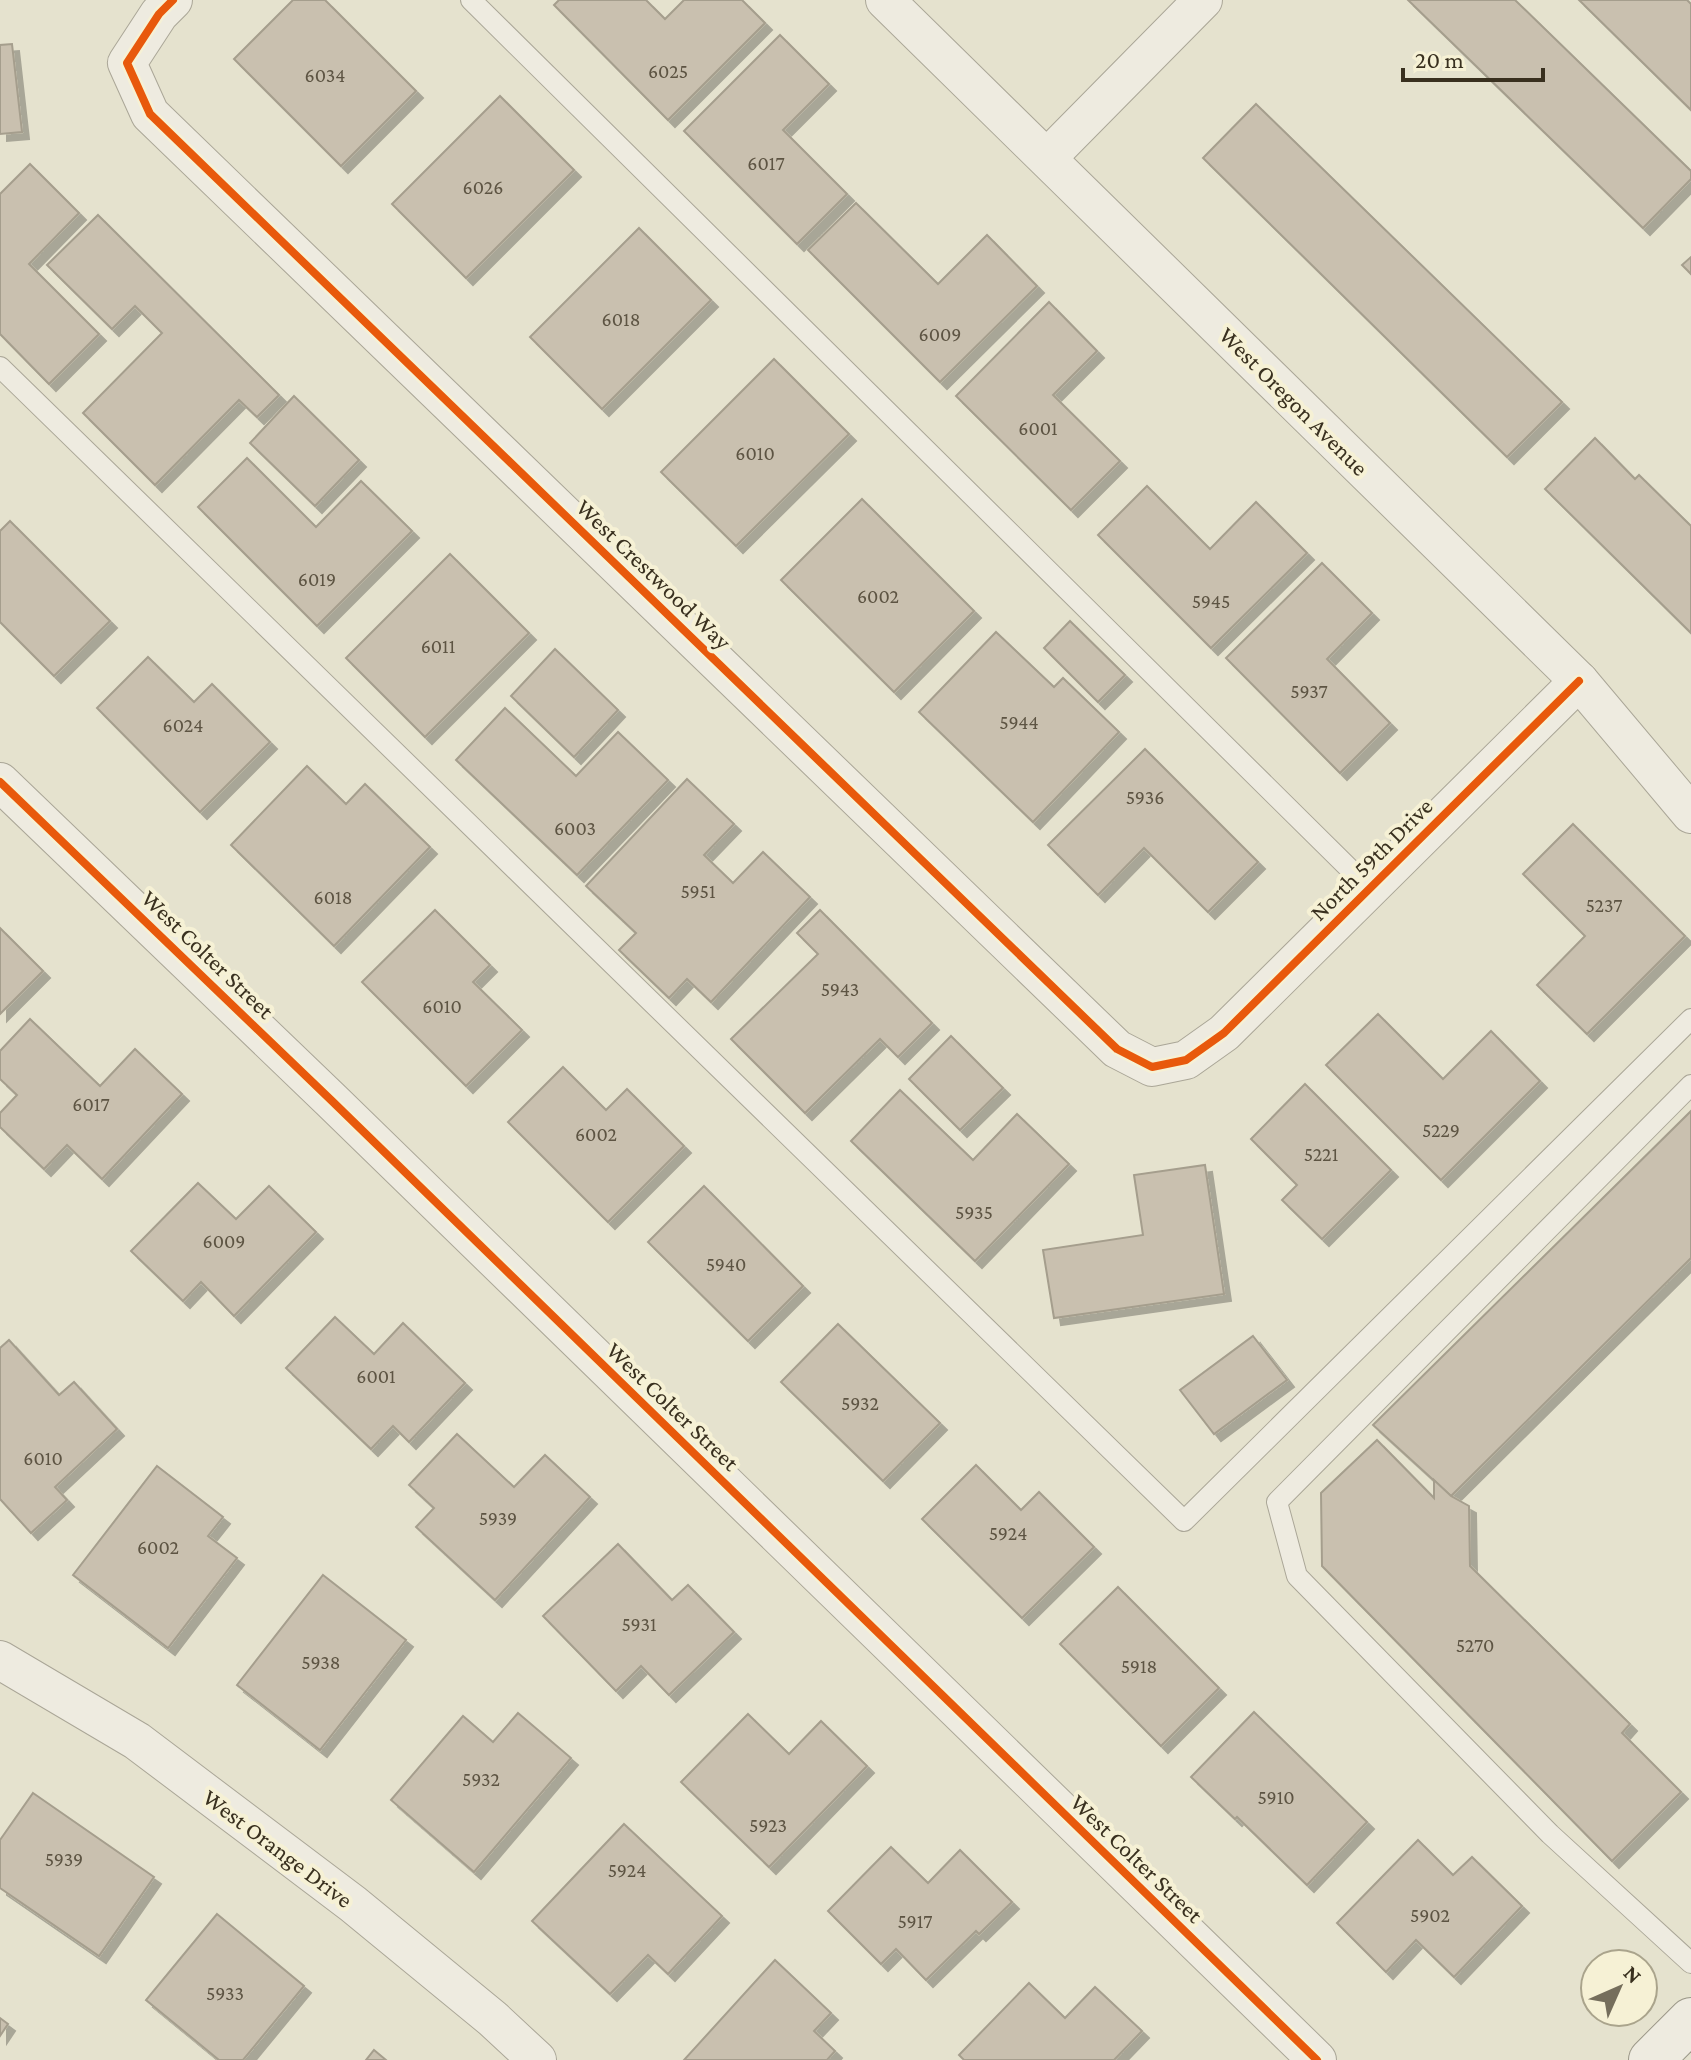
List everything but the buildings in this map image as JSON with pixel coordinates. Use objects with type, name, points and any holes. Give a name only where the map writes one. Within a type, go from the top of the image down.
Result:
[{"type":"main road","points":[[1651,2060],[1689,2025]]},
{"type":"street","name":"West Crestwood Way","points":[[173,0],[159,14],[127,63],[150,114],[1117,1049],[1152,1067],[1186,1060]]},
{"type":"street","name":"West Oregon Avenue","points":[[885,0],[1579,681],[1691,814]]},
{"type":"street","points":[[1047,158],[1203,0]]},
{"type":"street","name":"North 59th Drive","points":[[1186,1060],[1224,1033],[1579,681]]},
{"type":"street","name":"West Colter Street","points":[[0,782],[1317,2060]]},
{"type":"street","name":"West Orange Drive","points":[[0,1660],[137,1741],[353,1904],[493,2019],[537,2060]]},
{"type":"lane","points":[[471,0],[1370,889]]},
{"type":"lane","points":[[0,367],[1184,1521],[1687,1030]]},
{"type":"lane","points":[[1691,1085],[1277,1502],[1297,1576],[1550,1834],[1691,1963]]},
{"type":"cycle path","points":[[173,0],[159,14],[127,63],[150,114],[1117,1049],[1152,1067],[1186,1060],[1224,1033],[1579,681]]},
{"type":"cycle path","points":[[0,782],[1317,2060]]}]
